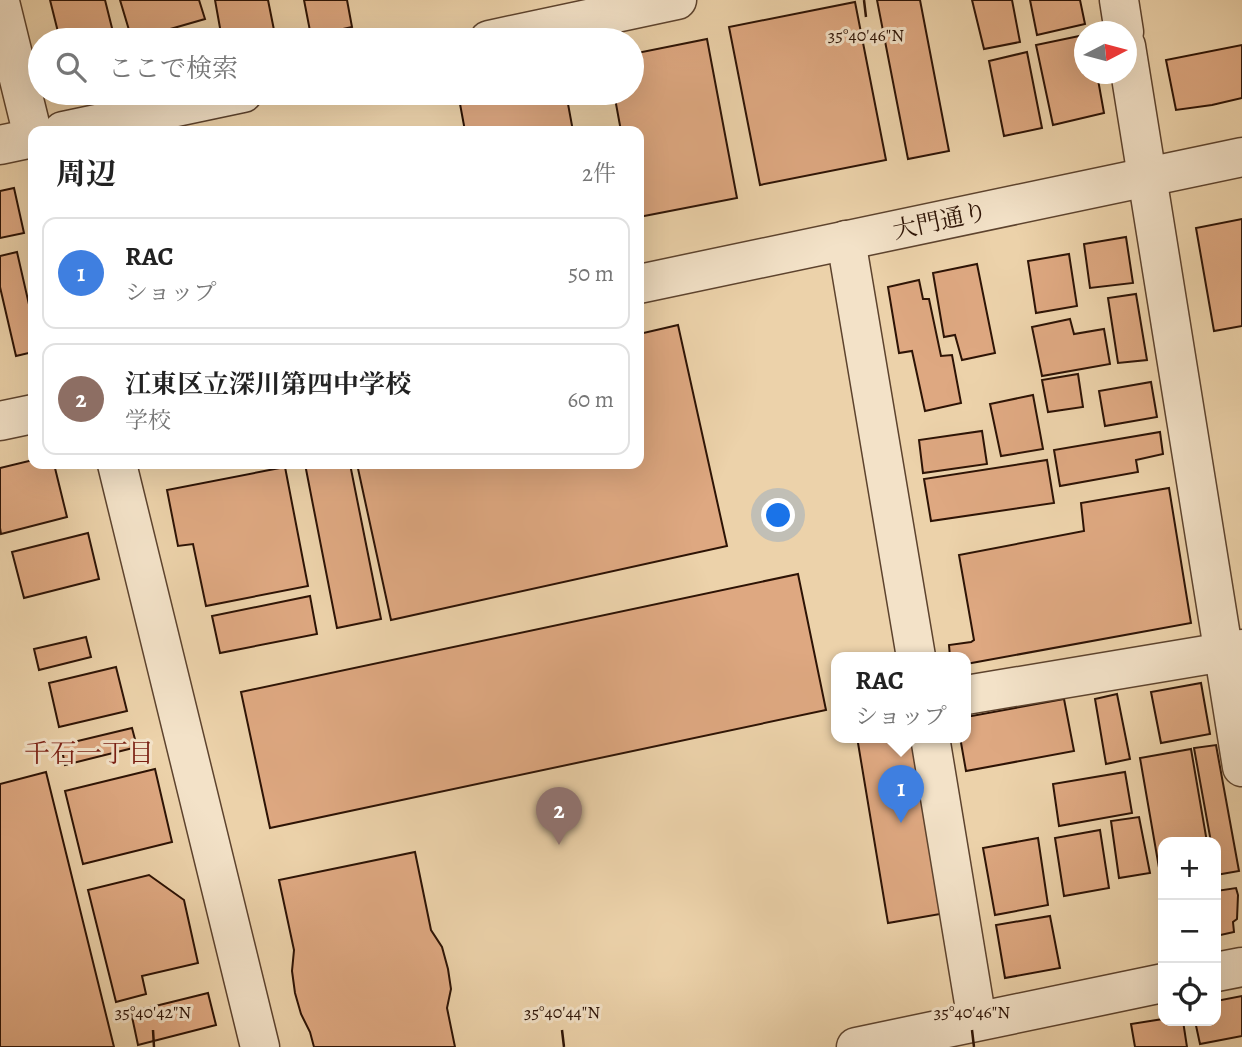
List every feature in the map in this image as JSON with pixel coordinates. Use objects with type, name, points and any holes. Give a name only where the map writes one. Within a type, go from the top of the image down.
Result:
[{"type":"street","points":[[545,28],[677,0]]},
{"type":"street","points":[[1119,0],[1122,21]]},
{"type":"street","points":[[0,2],[30,126]]},
{"type":"street","points":[[1132,84],[1232,651],[1242,768]]},
{"type":"street","points":[[87,126],[186,105]]},
{"type":"street","points":[[0,145],[28,138]]},
{"type":"street","name":"大門通り","points":[[644,283],[1242,157]]},
{"type":"street","points":[[846,240],[915,652]]},
{"type":"street","points":[[0,421],[28,415]]},
{"type":"street","points":[[118,469],[260,1047]]},
{"type":"street","points":[[971,694],[1232,651]]},
{"type":"street","points":[[931,743],[977,1021]]},
{"type":"street","points":[[1221,971],[1242,967]]},
{"type":"street","points":[[856,1047],[1158,984]]},
{"type":"building","points":[[50,0],[105,0],[112,28],[57,28]]},
{"type":"building","points":[[120,0],[199,0],[205,19],[174,28],[128,28]]},
{"type":"building","points":[[215,0],[268,0],[274,28],[220,28]]},
{"type":"building","points":[[304,0],[347,0],[352,27],[309,28]]},
{"type":"building","points":[[877,0],[920,0],[949,151],[908,159]]},
{"type":"building","points":[[972,0],[1012,0],[1020,42],[984,49]]},
{"type":"building","points":[[1030,0],[1080,0],[1084,21],[1074,21],[1074,27],[1037,35]]},
{"type":"building","points":[[855,2],[886,160],[760,185],[729,27]]},
{"type":"building","points":[[1074,37],[1074,84],[1099,84],[1104,113],[1053,125],[1036,45]]},
{"type":"building","points":[[707,39],[737,198],[644,216],[644,126],[620,126],[616,105],[644,105],[644,52]]},
{"type":"building","points":[[1242,45],[1242,98],[1176,110],[1166,60]]},
{"type":"building","points":[[1027,52],[1042,128],[1004,136],[989,61]]},
{"type":"building","points":[[460,105],[568,105],[572,126],[464,126]]},
{"type":"building","points":[[14,188],[24,233],[0,238],[0,191]]},
{"type":"building","points":[[1242,219],[1242,326],[1214,331],[1196,228]]},
{"type":"building","points":[[1126,237],[1133,283],[1090,288],[1084,244]]},
{"type":"building","points":[[17,252],[28,300],[28,353],[16,356],[0,287],[0,256]]},
{"type":"building","points":[[1069,254],[1077,306],[1036,313],[1028,261]]},
{"type":"building","points":[[977,264],[995,353],[962,360],[955,335],[944,337],[933,273]]},
{"type":"building","points":[[919,280],[923,299],[929,299],[941,356],[952,355],[961,403],[925,411],[912,351],[899,353],[888,287]]},
{"type":"building","points":[[1136,294],[1147,360],[1118,363],[1108,298]]},
{"type":"building","points":[[1070,319],[1074,334],[1104,329],[1110,364],[1042,376],[1032,327]]},
{"type":"building","points":[[678,325],[727,546],[391,620],[358,469],[644,469],[644,333]]},
{"type":"building","points":[[1078,374],[1083,407],[1048,412],[1042,380]]},
{"type":"building","points":[[1151,382],[1157,417],[1105,426],[1099,391]]},
{"type":"building","points":[[1033,395],[1043,449],[1001,456],[990,404]]},
{"type":"building","points":[[982,431],[987,464],[923,473],[919,440]]},
{"type":"building","points":[[1160,432],[1163,454],[1136,460],[1138,472],[1060,486],[1054,450]]},
{"type":"building","points":[[1047,460],[1054,503],[931,521],[924,479]]},
{"type":"building","points":[[28,461],[28,469],[55,469],[67,517],[1,534],[0,468]]},
{"type":"building","points":[[285,469],[308,586],[206,606],[193,544],[178,546],[167,490]]},
{"type":"building","points":[[306,469],[351,469],[381,619],[337,628]]},
{"type":"building","points":[[1169,488],[1191,623],[971,663],[971,652],[950,652],[949,645],[974,640],[959,555],[1084,531],[1081,503]]},
{"type":"building","points":[[88,533],[99,579],[24,598],[12,552]]},
{"type":"building","points":[[798,574],[826,710],[270,828],[241,692]]},
{"type":"building","points":[[310,596],[317,634],[220,653],[212,616]]},
{"type":"building","points":[[86,637],[91,657],[39,670],[34,649]]},
{"type":"building","points":[[116,667],[127,711],[59,727],[49,683]]},
{"type":"building","points":[[1201,683],[1210,734],[1161,743],[1151,692]]},
{"type":"building","points":[[1117,694],[1130,759],[1106,764],[1095,699]]},
{"type":"building","points":[[1064,699],[1074,751],[966,771],[961,743],[971,743],[971,716]]},
{"type":"building","points":[[132,728],[137,747],[65,765],[61,745]]},
{"type":"building","points":[[858,743],[918,743],[946,913],[888,923]]},
{"type":"building","points":[[1216,745],[1239,871],[1221,874],[1221,837],[1210,837],[1194,748]]},
{"type":"building","points":[[1191,749],[1206,837],[1158,837],[1158,862],[1140,758]]},
{"type":"building","points":[[155,769],[172,842],[83,864],[65,791]]},
{"type":"building","points":[[46,772],[114,1047],[0,1047],[0,784]]},
{"type":"building","points":[[1125,772],[1132,813],[1059,826],[1053,784]]},
{"type":"building","points":[[1139,817],[1150,873],[1119,878],[1111,821]]},
{"type":"building","points":[[1100,830],[1109,888],[1064,896],[1055,838]]},
{"type":"building","points":[[1038,838],[1048,905],[995,915],[983,848]]},
{"type":"building","points":[[415,852],[431,930],[442,947],[448,969],[451,989],[447,1008],[455,1047],[314,1047],[295,993],[292,971],[294,950],[279,880]]},
{"type":"building","points":[[149,875],[184,900],[198,963],[142,976],[146,994],[116,1002],[88,890]]},
{"type":"building","points":[[1236,888],[1238,895],[1234,932],[1221,935],[1221,900],[1221,890]]},
{"type":"building","points":[[1050,916],[1060,968],[1005,978],[996,925]]},
{"type":"building","points":[[208,993],[216,1025],[138,1045],[131,1012]]},
{"type":"building","points":[[1242,996],[1242,1036],[1200,1044],[1196,1026],[1221,1026],[1221,1000]]},
{"type":"building","points":[[1158,1020],[1158,1026],[1184,1026],[1187,1047],[1135,1047],[1131,1024]]},
{"type":"place","name":"RAC","points":[[901,823]]},
{"type":"place","name":"江東区立深川第四中学校","points":[[559,845]]},
{"type":"district","name":"千石一丁目","points":[[89,753]]}]
